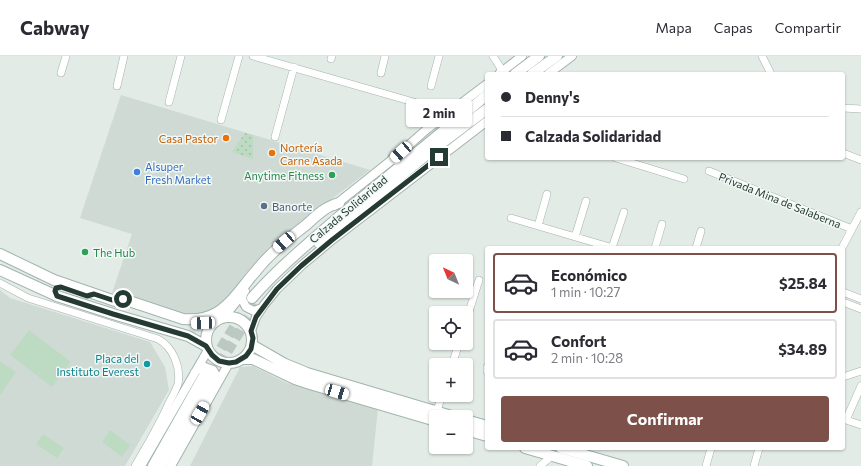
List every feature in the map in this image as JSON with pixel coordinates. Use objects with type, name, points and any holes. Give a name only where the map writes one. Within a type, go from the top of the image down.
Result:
[{"type":"main road","points":[[518,72],[539,56]]},
{"type":"main road","points":[[536,72],[557,56]]},
{"type":"main road","name":"Calzada Solidaridad","points":[[254,301],[269,279],[291,257],[410,157],[485,90]]},
{"type":"main road","name":"Calzada Solidaridad","points":[[254,301],[288,269],[430,152],[485,111]]},
{"type":"main road","points":[[393,159],[410,157]]},
{"type":"main road","points":[[112,300],[123,299],[183,319],[192,320],[211,316],[226,305],[256,270],[280,246],[327,207],[339,203]]},
{"type":"main road","points":[[0,254],[54,280],[182,323],[203,323],[220,318],[237,318],[243,320],[251,331],[253,338],[252,345],[248,353],[242,359],[234,363],[219,361],[207,348],[188,336],[57,296],[0,270]]},
{"type":"main road","points":[[207,348],[208,332],[211,325],[220,318]]},
{"type":"main road","points":[[252,345],[285,364],[307,373],[429,416]]},
{"type":"main road","points":[[242,359],[253,359],[310,384],[429,416]]},
{"type":"main road","points":[[153,466],[208,375],[161,466]]},
{"type":"main road","points":[[473,422],[485,425]]},
{"type":"main road","points":[[473,432],[485,435]]},
{"type":"main road","points":[[532,450],[587,466]]},
{"type":"main road","points":[[568,450],[617,465]]},
{"type":"street","points":[[61,73],[66,56]]},
{"type":"street","points":[[117,86],[124,56]]},
{"type":"street","points":[[169,102],[181,56]]},
{"type":"street","points":[[221,120],[239,56]]},
{"type":"street","points":[[253,56],[441,110],[452,110]]},
{"type":"street","points":[[381,73],[385,56]]},
{"type":"street","points":[[431,86],[439,56]]},
{"type":"street","points":[[492,56],[500,67],[500,72]]},
{"type":"street","points":[[501,72],[522,56]]},
{"type":"street","points":[[551,72],[572,56]]},
{"type":"street","points":[[762,56],[770,72]]},
{"type":"street","points":[[275,138],[294,67]]},
{"type":"street","name":"Calzada Solidaridad","points":[[251,331],[256,317],[254,301],[272,260],[427,129],[452,110],[485,90]]},
{"type":"street","points":[[420,104],[429,116],[427,129]]},
{"type":"street","points":[[845,108],[861,109]]},
{"type":"street","name":"Calzada Solidaridad","points":[[220,318],[277,289],[332,240],[485,123]]},
{"type":"street","points":[[845,154],[861,160]]},
{"type":"street","points":[[623,160],[684,178]]},
{"type":"street","name":"Privada Mina de Salaberna","points":[[709,171],[852,229]]},
{"type":"street","points":[[538,226],[547,194]]},
{"type":"street","points":[[575,237],[586,201]]},
{"type":"street","points":[[614,246],[624,212]]},
{"type":"street","points":[[843,246],[861,212]]},
{"type":"street","points":[[511,218],[606,246]]},
{"type":"street","points":[[656,246],[662,224]]},
{"type":"street","points":[[697,246],[701,231]]},
{"type":"street","points":[[471,306],[479,280]]},
{"type":"street","points":[[0,283],[28,298],[158,339],[166,343],[178,366],[178,385],[164,414],[135,466]]},
{"type":"street","points":[[57,296],[55,291],[56,288],[61,287],[87,296],[94,294]]},
{"type":"street","points":[[845,293],[861,299]]},
{"type":"street","points":[[845,303],[861,309]]},
{"type":"street","points":[[141,466],[207,348]]},
{"type":"street","points":[[171,466],[229,363]]},
{"type":"street","points":[[192,376],[198,368],[202,366],[210,368],[218,377],[215,387]]},
{"type":"street","points":[[845,376],[861,371]]},
{"type":"street","points":[[861,386],[846,420],[861,425]]},
{"type":"street","points":[[706,466],[710,450]]},
{"type":"street","points":[[754,466],[758,450]]},
{"type":"street","points":[[540,466],[552,456]]},
{"type":"shaded area","points":[[121,95],[370,170],[271,245],[218,309],[192,317],[128,299],[112,293],[132,234],[80,218]]},
{"type":"shaded area","points":[[0,290],[10,298],[150,342],[165,367],[169,390],[125,466],[0,466]]},
{"type":"shaded area","points":[[253,366],[287,383],[378,408],[372,466],[190,466],[240,367]]},
{"type":"green space","points":[[245,133],[253,135],[253,159],[232,152]]},
{"type":"green space","points":[[29,330],[71,362],[52,387],[10,355]]},
{"type":"green space","points":[[0,361],[16,372],[0,395]]},
{"type":"green space","points":[[110,430],[130,445],[122,457],[102,442]]},
{"type":"green space","points":[[43,434],[64,448],[57,458],[36,444]]},
{"type":"tunnel","points":[[205,374],[252,298]]},
{"type":"tunnel","points":[[212,377],[257,303]]},
{"type":"place","name":"Casa Pastor","points":[[226,138]]},
{"type":"place","name":"Nortería Carne Asada","points":[[272,153]]},
{"type":"place","name":"Alsuper Fresh Market","points":[[137,172]]},
{"type":"place","name":"Anytime Fitness","points":[[332,175]]},
{"type":"place","name":"Banorte","points":[[264,206]]},
{"type":"place","name":"The Hub","points":[[85,252]]},
{"type":"place","name":"Placa del Instituto Everest","points":[[147,364]]},
{"type":"route","points":[[123,299],[112,300],[94,294],[87,296],[61,287],[56,288],[55,291],[57,296],[188,336],[206,346],[212,355],[219,361],[229,363],[239,361],[246,356],[251,349],[253,338],[251,331],[256,317],[277,289],[301,266],[332,240],[439,157]]}]
